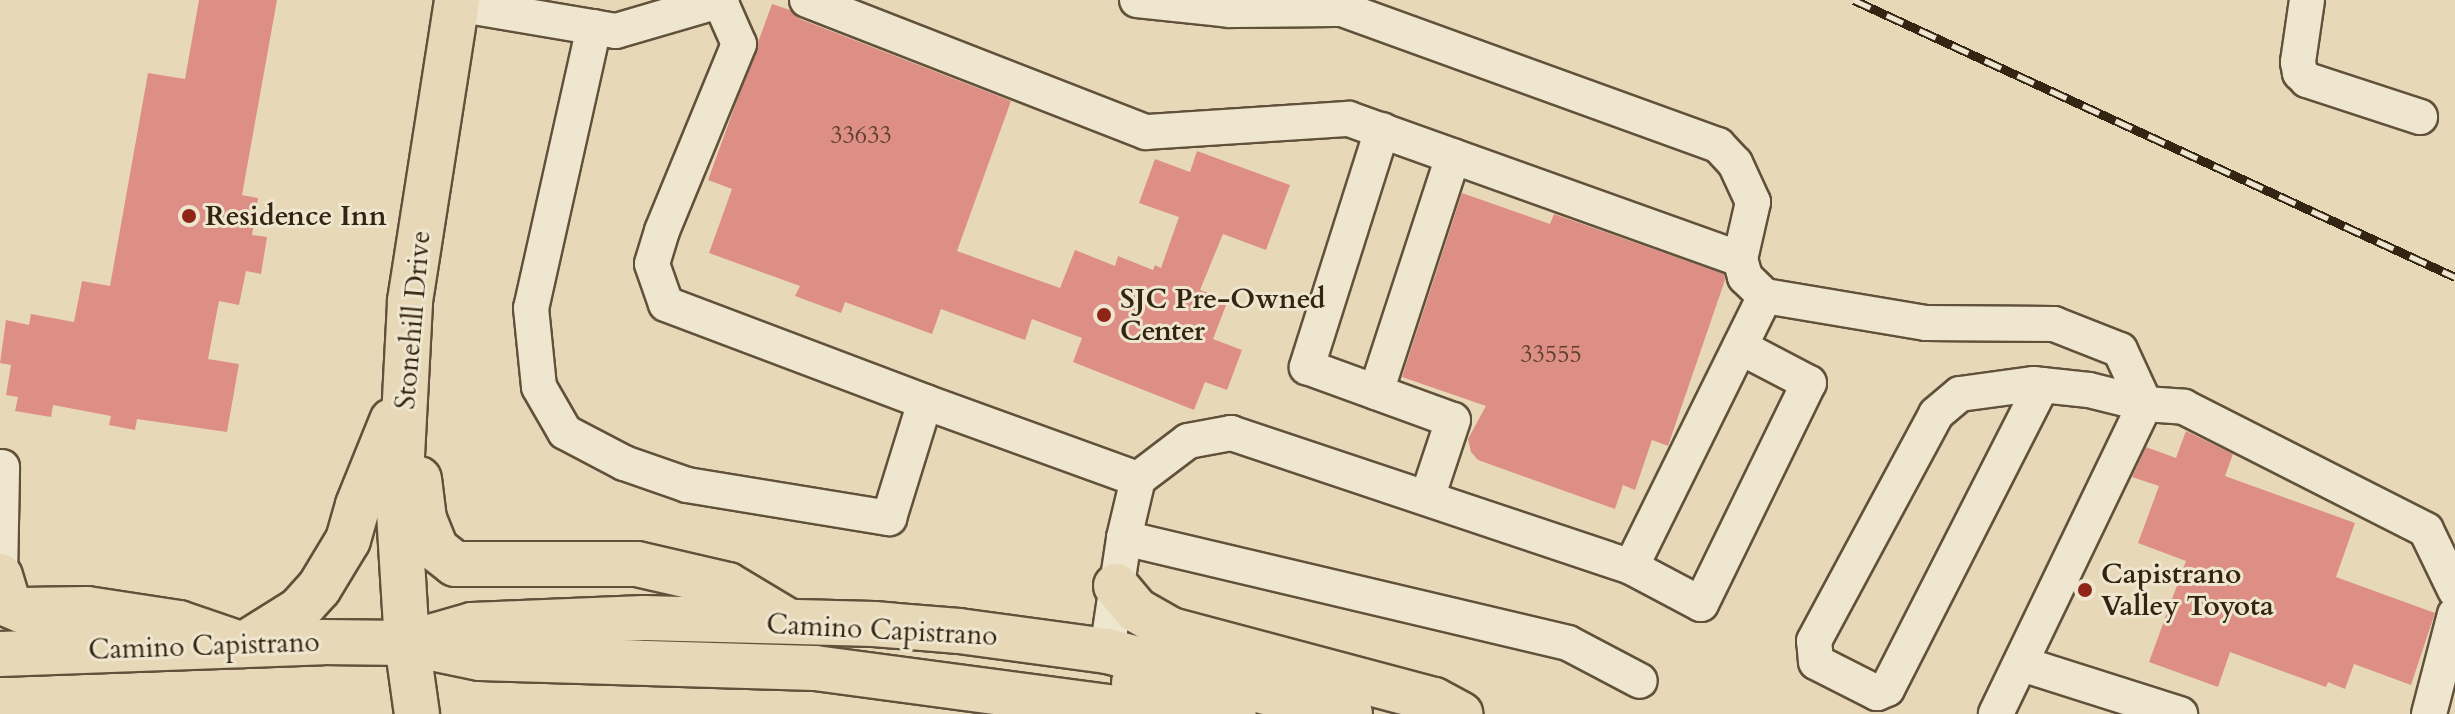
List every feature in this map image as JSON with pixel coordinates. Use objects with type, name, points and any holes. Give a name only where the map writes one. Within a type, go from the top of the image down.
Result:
[{"type":"main road","name":"Stonehill Drive","points":[[417,714],[407,643],[399,513],[410,301],[457,2]]},
{"type":"main road","points":[[406,385],[424,519],[436,549],[455,564],[470,567],[637,564],[728,585],[792,624]]},
{"type":"main road","points":[[0,576],[9,605],[21,610],[87,609],[179,623],[243,645],[299,610],[319,588],[348,540],[358,505],[406,385]]},
{"type":"main road","points":[[1116,586],[1136,610],[1171,630],[1434,700],[1460,714]]},
{"type":"main road","name":"Camino Capistrano","points":[[407,643],[472,625],[644,618],[874,624],[1107,651],[1350,714]]},
{"type":"main road","name":"Camino Capistrano","points":[[0,654],[243,645],[407,643],[480,658],[815,668],[1161,714]]},
{"type":"main road","points":[[815,668],[889,654],[930,655],[1078,673],[1094,665],[1107,651],[1117,668],[1142,689],[1172,701],[1234,714]]},
{"type":"lane","points":[[457,2],[616,31],[721,0],[739,44],[662,231],[652,264],[666,304],[1138,479]]},
{"type":"lane","points":[[807,0],[1146,132],[1349,119],[1740,259]]},
{"type":"lane","points":[[1137,0],[1230,10],[1342,9],[1718,145],[1735,163],[1753,202],[1740,259],[1745,277],[1765,296],[1926,323],[2054,324],[2120,350],[2145,404]]},
{"type":"lane","points":[[2307,0],[2298,62],[2300,73],[2307,80],[2420,117]]},
{"type":"lane","points":[[594,27],[531,308],[539,387],[565,432],[624,463],[687,485],[889,518],[925,402]]},
{"type":"lane","points":[[1382,130],[1307,367],[1453,420],[1427,498]]},
{"type":"lane","points":[[1376,392],[1453,156]]},
{"type":"lane","points":[[1631,567],[1765,296]]},
{"type":"lane","points":[[1107,651],[1124,538],[1138,479],[1188,441],[1231,433],[1631,567],[1701,604],[1809,383],[1740,347]]},
{"type":"lane","points":[[2042,385],[1887,689],[1877,693],[1816,662],[1814,641],[1936,414],[1960,394],[2042,385],[2089,390],[2145,404],[2184,407],[2426,530],[2455,590]]},
{"type":"lane","points":[[1996,714],[2145,404]]},
{"type":"lane","points":[[0,576],[2,467]]},
{"type":"lane","points":[[1124,538],[1568,643],[1640,681]]},
{"type":"lane","points":[[2429,714],[2455,614]]},
{"type":"lane","points":[[2022,664],[2180,714]]},
{"type":"building","name":"Residence Inn","points":[[199,0],[277,0],[242,195],[258,198],[252,235],[267,237],[261,274],[246,271],[239,305],[219,301],[208,359],[239,364],[227,432],[137,419],[135,430],[109,425],[111,416],[53,405],[51,417],[15,411],[18,397],[6,395],[11,365],[0,363],[6,320],[29,325],[31,314],[74,322],[82,281],[110,286],[148,73],[185,79]]},
{"type":"building","points":[[772,4],[790,10],[800,19],[1011,101],[957,251],[1060,288],[1075,250],[1115,266],[1118,256],[1153,270],[1155,265],[1161,268],[1179,217],[1139,203],[1155,159],[1190,172],[1197,151],[1290,185],[1266,250],[1223,234],[1200,290],[1228,300],[1213,339],[1242,350],[1227,390],[1205,382],[1194,410],[1073,362],[1082,338],[1032,319],[1025,340],[941,309],[932,334],[845,302],[841,313],[795,296],[800,286],[709,253],[732,189],[708,180]]},
{"type":"building","points":[[1462,193],[1550,224],[1554,214],[1724,274],[1725,280],[1668,446],[1652,440],[1635,490],[1623,485],[1615,509],[1478,460],[1471,452],[1468,439],[1486,406],[1402,377]]},
{"type":"building","points":[[2186,431],[2233,454],[2225,476],[2355,523],[2336,577],[2435,613],[2411,685],[2354,664],[2345,689],[2328,682],[2326,687],[2230,652],[2218,687],[2149,662],[2186,561],[2138,543],[2159,486],[2132,477],[2146,447],[2176,458]]},
{"type":"railway","points":[[1854,0],[2455,277]]},
{"type":"place","name":"Residence Inn","points":[[189,216]]},
{"type":"place","name":"SJC Pre-Owned Center","points":[[1104,315]]},
{"type":"place","name":"Capistrano Valley Toyota","points":[[2085,590]]}]
